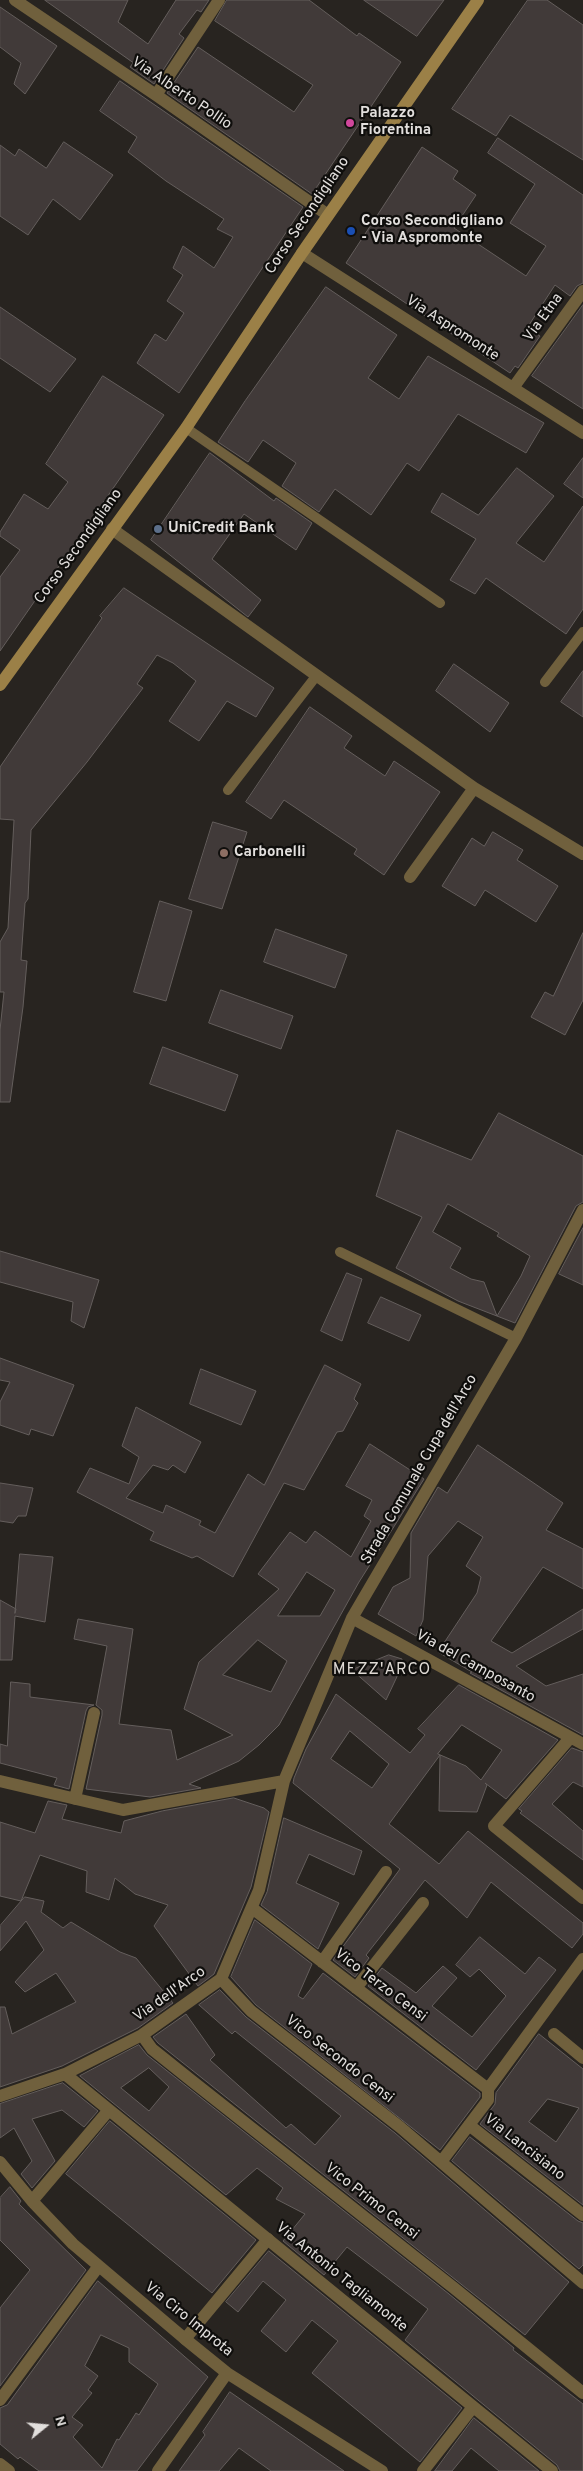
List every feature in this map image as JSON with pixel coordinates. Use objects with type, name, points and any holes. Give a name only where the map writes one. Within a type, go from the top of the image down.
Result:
[{"type":"main road","name":"Corso Secondigliano","points":[[0,685],[186,428],[302,253],[478,0]]},
{"type":"street","name":"Via Alberto Pollio","points":[[15,0],[156,95],[328,216]]},
{"type":"street","points":[[156,95],[219,0]]},
{"type":"street","name":"Via Aspromonte","points":[[302,253],[583,433]]},
{"type":"street","name":"Via Etna","points":[[514,388],[583,291]]},
{"type":"street","points":[[112,529],[474,788],[583,854]]},
{"type":"street","points":[[410,877],[474,788]]},
{"type":"street","name":"Strada Comunale Cupa dell'Arco","points":[[284,1781],[352,1618],[516,1338],[583,1210]]},
{"type":"street","name":"Via del Camposanto","points":[[352,1618],[583,1744]]},
{"type":"street","points":[[75,1799],[94,1713]]},
{"type":"street","points":[[570,1738],[494,1826],[583,1898]]},
{"type":"street","points":[[0,1781],[123,1810],[284,1781]]},
{"type":"street","name":"Via dell'Arco","points":[[0,2096],[65,2074],[142,2036],[221,1979],[260,1890],[284,1781]]},
{"type":"street","points":[[322,1962],[386,1872]]},
{"type":"street","points":[[356,1988],[423,1903]]},
{"type":"street","name":"Vico Terzo Censi","points":[[252,1908],[488,2088]]},
{"type":"street","points":[[441,2162],[488,2100],[488,2088],[583,1959]]},
{"type":"street","name":"Vico Secondo Censi","points":[[221,1979],[251,2011],[400,2127],[583,2283]]},
{"type":"street","points":[[554,2034],[583,2058]]},
{"type":"street","name":"Vico Primo Censi","points":[[142,2036],[158,2054],[454,2288],[583,2393]]},
{"type":"street","name":"Via Antonio Tagliamonte","points":[[65,2074],[552,2471]]},
{"type":"street","points":[[32,2201],[109,2110]]},
{"type":"street","name":"Via Lancisiano","points":[[469,2125],[583,2215]]},
{"type":"street","name":"Via Ciro Improta","points":[[0,2162],[32,2201],[98,2267],[185,2340],[228,2373],[382,2471]]},
{"type":"street","points":[[185,2340],[268,2239]]},
{"type":"street","points":[[0,2400],[98,2267]]},
{"type":"street","points":[[158,2471],[228,2373]]},
{"type":"street","points":[[423,2471],[473,2407]]},
{"type":"street","points":[[0,2464],[9,2471]]},
{"type":"lane","points":[[186,428],[440,603]]},
{"type":"lane","points":[[545,682],[583,632]]},
{"type":"lane","points":[[228,790],[317,675]]},
{"type":"lane","points":[[340,1252],[516,1338]]},
{"type":"building","points":[[45,0],[128,0],[118,22],[148,44],[176,0],[209,0],[201,12],[197,10],[179,34],[184,38],[154,84],[130,67],[133,63]]},
{"type":"building","points":[[227,0],[309,0],[357,36],[359,33],[401,62],[312,194],[167,93],[198,47],[294,112],[313,85],[215,21]]},
{"type":"building","points":[[364,0],[444,0],[417,36]]},
{"type":"building","points":[[528,0],[547,0],[583,25],[583,160],[510,115],[496,136],[452,109]]},
{"type":"building","points":[[0,7],[57,46],[25,94],[14,84],[21,63],[0,47]]},
{"type":"building","points":[[120,81],[303,207],[179,393],[137,363],[155,334],[166,341],[184,313],[167,301],[183,275],[173,268],[183,246],[214,268],[233,237],[217,229],[224,219],[166,181],[128,152],[137,137],[100,111]]},
{"type":"building","points":[[498,138],[583,195],[583,283],[577,286],[570,296],[555,285],[527,328],[540,336],[518,368],[515,366],[510,373],[346,263],[422,147],[458,171],[453,179],[476,195],[454,228],[526,276],[546,246],[510,223],[535,184],[488,153]]},
{"type":"building","points":[[64,142],[113,175],[80,220],[53,199],[28,235],[0,216],[0,145],[15,156],[19,149],[46,168]]},
{"type":"building","points":[[326,287],[397,335],[368,378],[399,399],[428,356],[544,423],[526,453],[458,414],[419,471],[407,463],[371,515],[335,489],[319,512],[282,486],[296,463],[263,440],[248,462],[218,442]]},
{"type":"building","points":[[583,305],[583,409],[532,376]]},
{"type":"building","points":[[0,307],[76,359],[50,392],[0,358]]},
{"type":"building","points":[[103,376],[164,415],[0,651],[0,577],[20,550],[0,536],[0,532],[24,494],[48,509],[68,482],[46,464]]},
{"type":"building","points":[[210,453],[274,501],[276,498],[312,523],[296,550],[244,514],[212,559],[261,600],[248,617],[151,540]]},
{"type":"building","points":[[583,458],[583,498],[564,484]]},
{"type":"building","points":[[517,468],[554,496],[516,543],[544,562],[583,506],[583,609],[566,634],[486,578],[475,594],[450,580],[476,539],[431,512],[442,493],[478,515]]},
{"type":"building","points":[[124,588],[274,688],[256,717],[227,701],[199,741],[169,721],[196,681],[173,663],[157,655],[137,684],[143,688],[87,762],[31,830],[28,899],[25,903],[21,960],[27,961],[23,1007],[10,1102],[0,1102],[0,1030],[4,992],[0,992],[0,942],[8,928],[14,820],[0,819],[0,767],[102,618],[100,616]]},
{"type":"building","points":[[454,664],[509,703],[490,732],[436,691]]},
{"type":"building","points":[[583,671],[583,717],[561,702]]},
{"type":"building","points":[[310,707],[352,736],[344,748],[385,776],[394,761],[440,792],[384,875],[354,854],[357,849],[284,800],[271,819],[246,802]]},
{"type":"building","points":[[213,822],[247,832],[222,909],[189,899]]},
{"type":"building","points":[[493,832],[523,850],[517,860],[558,886],[536,922],[485,890],[475,906],[442,886],[472,838],[484,846]]},
{"type":"building","points":[[160,901],[192,911],[166,1001],[134,992]]},
{"type":"building","points":[[276,929],[347,955],[335,988],[264,962]]},
{"type":"building","points":[[583,933],[583,1000],[565,1035],[531,1017],[545,992],[553,996]]},
{"type":"building","points":[[221,990],[293,1016],[281,1049],[209,1023]]},
{"type":"building","points":[[163,1047],[238,1075],[225,1111],[150,1084]]},
{"type":"building","points":[[499,1113],[583,1156],[583,1202],[576,1206],[515,1323],[458,1301],[396,1268],[422,1217],[376,1196],[397,1130],[471,1160]],"holes":[[[448,1204],[499,1233],[497,1236],[530,1256],[521,1276],[497,1316],[484,1282],[471,1279],[450,1268],[461,1248],[433,1232]]]},
{"type":"building","points":[[583,1228],[583,1285],[559,1274]]},
{"type":"building","points":[[0,1251],[99,1280],[84,1328],[71,1321],[73,1302],[0,1282]]},
{"type":"building","points":[[347,1273],[362,1279],[342,1341],[321,1331]]},
{"type":"building","points":[[381,1297],[421,1315],[409,1341],[368,1323]]},
{"type":"building","points":[[0,1358],[74,1385],[53,1436],[31,1429],[29,1435],[0,1425],[0,1402],[10,1382],[0,1380]]},
{"type":"building","points":[[325,1365],[361,1384],[354,1399],[358,1403],[343,1431],[337,1432],[304,1490],[284,1483],[233,1577],[197,1556],[192,1558],[150,1540],[154,1532],[77,1492],[90,1468],[129,1484],[139,1457],[122,1446],[136,1407],[201,1442],[185,1473],[173,1465],[168,1470],[153,1465],[126,1498],[163,1513],[166,1505],[201,1521],[199,1525],[215,1533],[248,1474],[264,1485]]},
{"type":"building","points":[[201,1369],[256,1391],[241,1425],[190,1404]]},
{"type":"building","points":[[370,1444],[424,1479],[359,1582],[279,1725],[239,1761],[189,1784],[201,1788],[150,1797],[86,1789],[102,1715],[102,1710],[96,1705],[107,1646],[74,1639],[78,1619],[133,1629],[119,1724],[171,1730],[177,1760],[233,1735],[184,1709],[199,1662],[279,1589],[258,1574],[290,1532],[306,1543],[315,1531],[351,1557],[371,1521],[364,1516],[372,1500],[346,1486]],"holes":[[[307,1572],[335,1590],[320,1616],[278,1616]],[[258,1640],[287,1661],[271,1692],[223,1675]]]},
{"type":"building","points":[[478,1445],[563,1503],[546,1530],[583,1549],[583,1589],[543,1567],[491,1641],[512,1653],[583,1609],[583,1629],[516,1666],[546,1686],[583,1674],[583,1735],[470,1673],[472,1672],[438,1652],[477,1593],[481,1577],[466,1566],[483,1537],[458,1521],[428,1556],[423,1620],[416,1636],[378,1614],[393,1587],[410,1578],[411,1533],[438,1487],[447,1493]]},
{"type":"building","points":[[0,1483],[33,1488],[26,1516],[18,1516],[13,1523],[0,1521]]},
{"type":"building","points":[[20,1554],[53,1557],[45,1622],[15,1616],[12,1660],[0,1660],[0,1600],[15,1609]]},
{"type":"building","points":[[389,1655],[402,1659],[402,1666],[386,1700],[352,1670]]},
{"type":"building","points":[[11,1682],[30,1684],[30,1697],[94,1705],[88,1707],[86,1711],[69,1789],[54,1785],[57,1778],[0,1763],[0,1744],[7,1746]]},
{"type":"building","points":[[459,1685],[558,1740],[506,1799],[485,1783],[487,1785],[477,1812],[439,1811],[440,1755],[389,1824],[439,1864],[468,1831],[583,1923],[583,1934],[572,1948],[491,1882],[467,1918],[425,1880],[366,1955],[369,1958],[355,1977],[333,1960],[400,1869],[293,1783],[294,1778],[306,1749],[336,1694],[410,1753],[425,1735],[418,1729]],"holes":[[[462,1725],[502,1750],[481,1780],[466,1766],[438,1754]],[[350,1731],[389,1764],[372,1788],[331,1759]]]},
{"type":"building","points":[[572,1748],[583,1752],[583,1787],[573,1782],[552,1804],[583,1831],[583,1860],[520,1813],[522,1811],[519,1809]]},
{"type":"building","points":[[234,1798],[264,1808],[269,1812],[251,1887],[214,1974],[198,1986],[154,1926],[168,1905],[135,1894],[115,1878],[109,1900],[86,1892],[87,1871],[40,1855],[21,1901],[0,1896],[0,1822],[35,1833],[48,1801],[67,1805],[62,1819],[121,1833],[124,1821],[162,1811]]},
{"type":"building","points":[[284,1818],[362,1851],[354,1875],[309,1854],[296,1883],[339,1903],[318,1949],[261,1905],[267,1892]]},
{"type":"building","points":[[25,1897],[44,1901],[41,1912],[63,1928],[71,1922],[120,1952],[136,1958],[173,2003],[138,2028],[62,2066],[0,2087],[0,2007],[5,2007],[12,2034],[76,2002],[56,1973],[25,1992],[15,1982],[44,1950],[26,1921],[0,1951],[0,1926]]},
{"type":"building","points":[[255,1920],[312,1964],[298,1996],[303,1999],[323,1973],[480,2093],[480,2097],[440,2150],[256,2005],[231,1977]]},
{"type":"building","points":[[480,1937],[525,1974],[539,1957],[556,1970],[476,2070],[368,1986],[382,1968],[416,1993],[443,1966],[457,1978],[432,2006],[472,2037],[506,1996],[479,1969],[470,1977],[456,1965]]},
{"type":"building","points":[[220,1990],[246,2017],[395,2133],[569,2282],[525,2335],[158,2043],[153,2037],[186,2014],[215,2055],[210,2060],[286,2128],[291,2124],[315,2145],[341,2116],[235,2031],[232,2034],[199,2005]]},
{"type":"building","points":[[539,2034],[583,2069],[583,2205],[480,2124],[495,2104],[496,2093]],"holes":[[[548,2099],[579,2108],[556,2142],[529,2122]]]},
{"type":"building","points":[[139,2045],[147,2055],[449,2294],[514,2348],[513,2350],[583,2404],[583,2471],[560,2471],[557,2465],[405,2340],[428,2309],[347,2247],[324,2275],[283,2241],[305,2214],[276,2199],[283,2188],[257,2168],[226,2195],[80,2076]],"holes":[[[149,2068],[169,2087],[149,2111],[121,2088]]]},
{"type":"building","points":[[63,2083],[98,2111],[84,2127],[62,2110],[32,2119],[55,2161],[32,2188],[21,2174],[32,2161],[14,2128],[0,2138],[0,2104]]},
{"type":"building","points":[[110,2121],[256,2240],[212,2293],[66,2174]]},
{"type":"building","points":[[470,2137],[583,2223],[583,2265],[579,2269],[452,2161]]},
{"type":"building","points":[[10,2187],[21,2201],[19,2204],[86,2270],[0,2386],[0,2308],[30,2270],[0,2240],[0,2198]]},
{"type":"building","points":[[269,2251],[462,2408],[420,2462],[312,2373],[338,2341],[312,2320],[286,2352],[261,2331],[286,2300],[263,2281],[238,2312],[226,2302]]},
{"type":"building","points":[[98,2281],[208,2377],[137,2471],[39,2471],[20,2457],[18,2459],[0,2444],[0,2408],[7,2405]],"holes":[[[101,2335],[129,2348],[129,2362],[158,2384],[139,2415],[136,2413],[119,2440],[117,2439],[102,2468],[73,2437],[83,2425],[72,2417],[92,2393],[88,2390],[98,2376],[85,2366]]]},
{"type":"building","points":[[230,2392],[344,2471],[271,2471],[239,2448],[219,2471],[179,2471],[205,2435],[203,2432]]},
{"type":"building","points":[[474,2418],[539,2471],[499,2471],[471,2448],[452,2471],[435,2471]]},
{"type":"place","name":"Palazzo Fiorentina","points":[[350,123]]},
{"type":"place","name":"Corso Secondigliano - Via Aspromonte","points":[[351,231]]},
{"type":"place","name":"UniCredit Bank","points":[[158,529]]},
{"type":"place","name":"Carbonelli","points":[[224,853]]},
{"type":"district","name":"MEZZ'ARCO","points":[[382,1671]]}]
